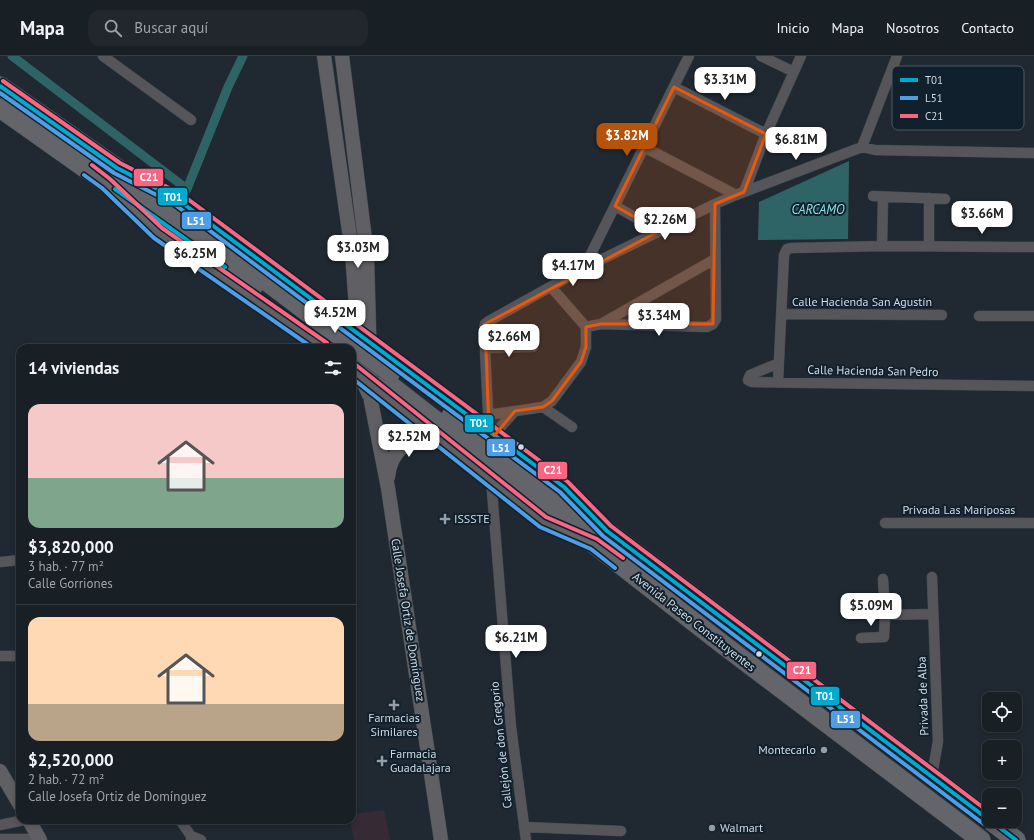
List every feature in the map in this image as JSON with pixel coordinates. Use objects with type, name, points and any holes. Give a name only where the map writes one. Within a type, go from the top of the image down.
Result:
[{"type":"highway","name":"Avenida Paseo Constituyentes","points":[[0,86],[117,168],[179,225],[334,344]]},
{"type":"highway","name":"Avenida Paseo Constituyentes","points":[[0,108],[106,183],[179,225],[311,315],[349,344]]},
{"type":"highway","name":"Avenida Paseo Constituyentes","points":[[356,350],[601,538],[932,776],[982,814]]},
{"type":"highway","name":"Avenida Paseo Constituyentes","points":[[356,360],[565,510]]},
{"type":"highway","name":"Avenida Paseo Constituyentes","points":[[601,538],[726,647],[981,840]]},
{"type":"highway","name":"Avenida Paseo Constituyentes","points":[[1000,828],[1016,840]]},
{"type":"street","points":[[103,56],[191,120]]},
{"type":"street","name":"Calle Josefa Ortiz de Domínguez","points":[[324,56],[352,252],[362,377],[371,401],[387,482],[441,840]]},
{"type":"street","name":"Calle Josefa Ortiz de Domínguez","points":[[342,56],[367,255],[370,342],[362,377]]},
{"type":"street","points":[[584,268],[689,56]]},
{"type":"street","points":[[761,56],[794,72]]},
{"type":"street","points":[[740,193],[801,56]]},
{"type":"street","points":[[893,66],[897,56]]},
{"type":"street","points":[[862,147],[892,69]]},
{"type":"street","points":[[674,87],[766,134]]},
{"type":"street","points":[[644,147],[740,193]]},
{"type":"street","points":[[492,433],[488,415],[485,324],[584,268],[740,193],[862,147],[875,150],[1034,152]]},
{"type":"street","points":[[117,168],[177,199],[564,487],[601,538]]},
{"type":"street","points":[[106,183],[158,233],[319,344]]},
{"type":"street","points":[[882,246],[878,197],[945,198]]},
{"type":"street","points":[[929,198],[929,246]]},
{"type":"street","points":[[586,327],[601,324],[707,327],[713,324],[716,319],[715,204]]},
{"type":"street","points":[[615,206],[659,231]]},
{"type":"street","points":[[778,382],[784,254],[787,249],[882,246],[1034,247]]},
{"type":"street","points":[[352,252],[361,256],[367,255]]},
{"type":"street","points":[[601,324],[715,259]]},
{"type":"street","points":[[488,415],[543,407],[552,400],[581,362],[586,347],[586,327],[552,287]]},
{"type":"street","points":[[309,337],[317,336],[322,332],[324,322],[322,307]]},
{"type":"street","name":"Calle Hacienda San Agustín","points":[[782,314],[942,315]]},
{"type":"street","points":[[979,316],[1034,316]]},
{"type":"street","points":[[333,344],[333,336],[336,328],[342,322]]},
{"type":"street","points":[[485,348],[533,347]]},
{"type":"street","name":"Calle Hacienda San Pedro","points":[[779,363],[750,375],[748,380],[752,382],[1034,386]]},
{"type":"street","points":[[362,377],[543,522],[601,538]]},
{"type":"street","points":[[543,407],[572,427]]},
{"type":"street","points":[[492,433],[497,431],[515,411]]},
{"type":"street","points":[[387,482],[390,465],[397,452],[402,447],[420,437],[434,435]]},
{"type":"street","name":"Callejón de don Gregorio","points":[[491,479],[511,727],[526,840]]},
{"type":"street","name":"Privada Las Mariposas","points":[[885,523],[1034,523]]},
{"type":"street","points":[[0,562],[16,560]]},
{"type":"street","name":"Privada de Alba","points":[[932,577],[932,614],[938,741],[932,776]]},
{"type":"street","points":[[861,638],[884,637],[885,615],[883,579]]},
{"type":"street","points":[[885,615],[932,614]]},
{"type":"street","points":[[0,656],[16,656]]},
{"type":"street","points":[[0,770],[16,798]]},
{"type":"street","points":[[0,825],[16,822]]},
{"type":"street","points":[[31,824],[40,840]]},
{"type":"street","points":[[182,824],[191,838],[201,840]]},
{"type":"street","points":[[524,827],[621,831]]},
{"type":"street","points":[[0,839],[40,840]]},
{"type":"highlighted area","points":[[674,87],[766,134],[744,192],[715,204],[713,324],[601,324],[586,327],[586,347],[581,362],[552,401],[543,407],[515,411],[495,435],[489,431],[485,324],[659,231],[615,206]]},
{"type":"shaded area","points":[[384,810],[390,840],[354,840],[351,824],[356,824],[356,814]]},
{"type":"water","name":"CARCAMO","points":[[849,161],[848,239],[758,240],[759,202]]},
{"type":"waterway","points":[[12,56],[187,189],[228,87],[243,56]]},
{"type":"transit line","name":"C21","points":[[3,81],[120,163],[181,194],[568,482],[611,526],[982,807]]},
{"type":"transit line","name":"T01","points":[[0,86],[117,168],[177,199],[564,487],[607,531],[982,815]]},
{"type":"transit line","name":"L51","points":[[0,93],[114,173],[174,204],[560,492],[603,536],[982,823]]},
{"type":"transit line","name":"C21","points":[[92,165],[110,179],[162,228],[327,343]]},
{"type":"transit line","name":"L51","points":[[84,175],[102,188],[154,238],[307,344]]},
{"type":"transit line","name":"T01","points":[[115,189],[225,267]]},
{"type":"transit line","name":"C21","points":[[356,365],[546,517],[597,539],[623,558]]},
{"type":"transit line","name":"L51","points":[[356,381],[540,527],[591,549],[615,568]]},
{"type":"transit line","name":"T01","points":[[1000,828],[1016,840]]},
{"type":"place","name":"ISSSTE","points":[[445,519]]},
{"type":"place","name":"Farmacias Similares","points":[[394,705]]},
{"type":"place","name":"Montecarlo","points":[[824,750]]},
{"type":"place","name":"Farmacia Guadalajara","points":[[382,761]]},
{"type":"place","name":"Walmart","points":[[712,828]]}]
